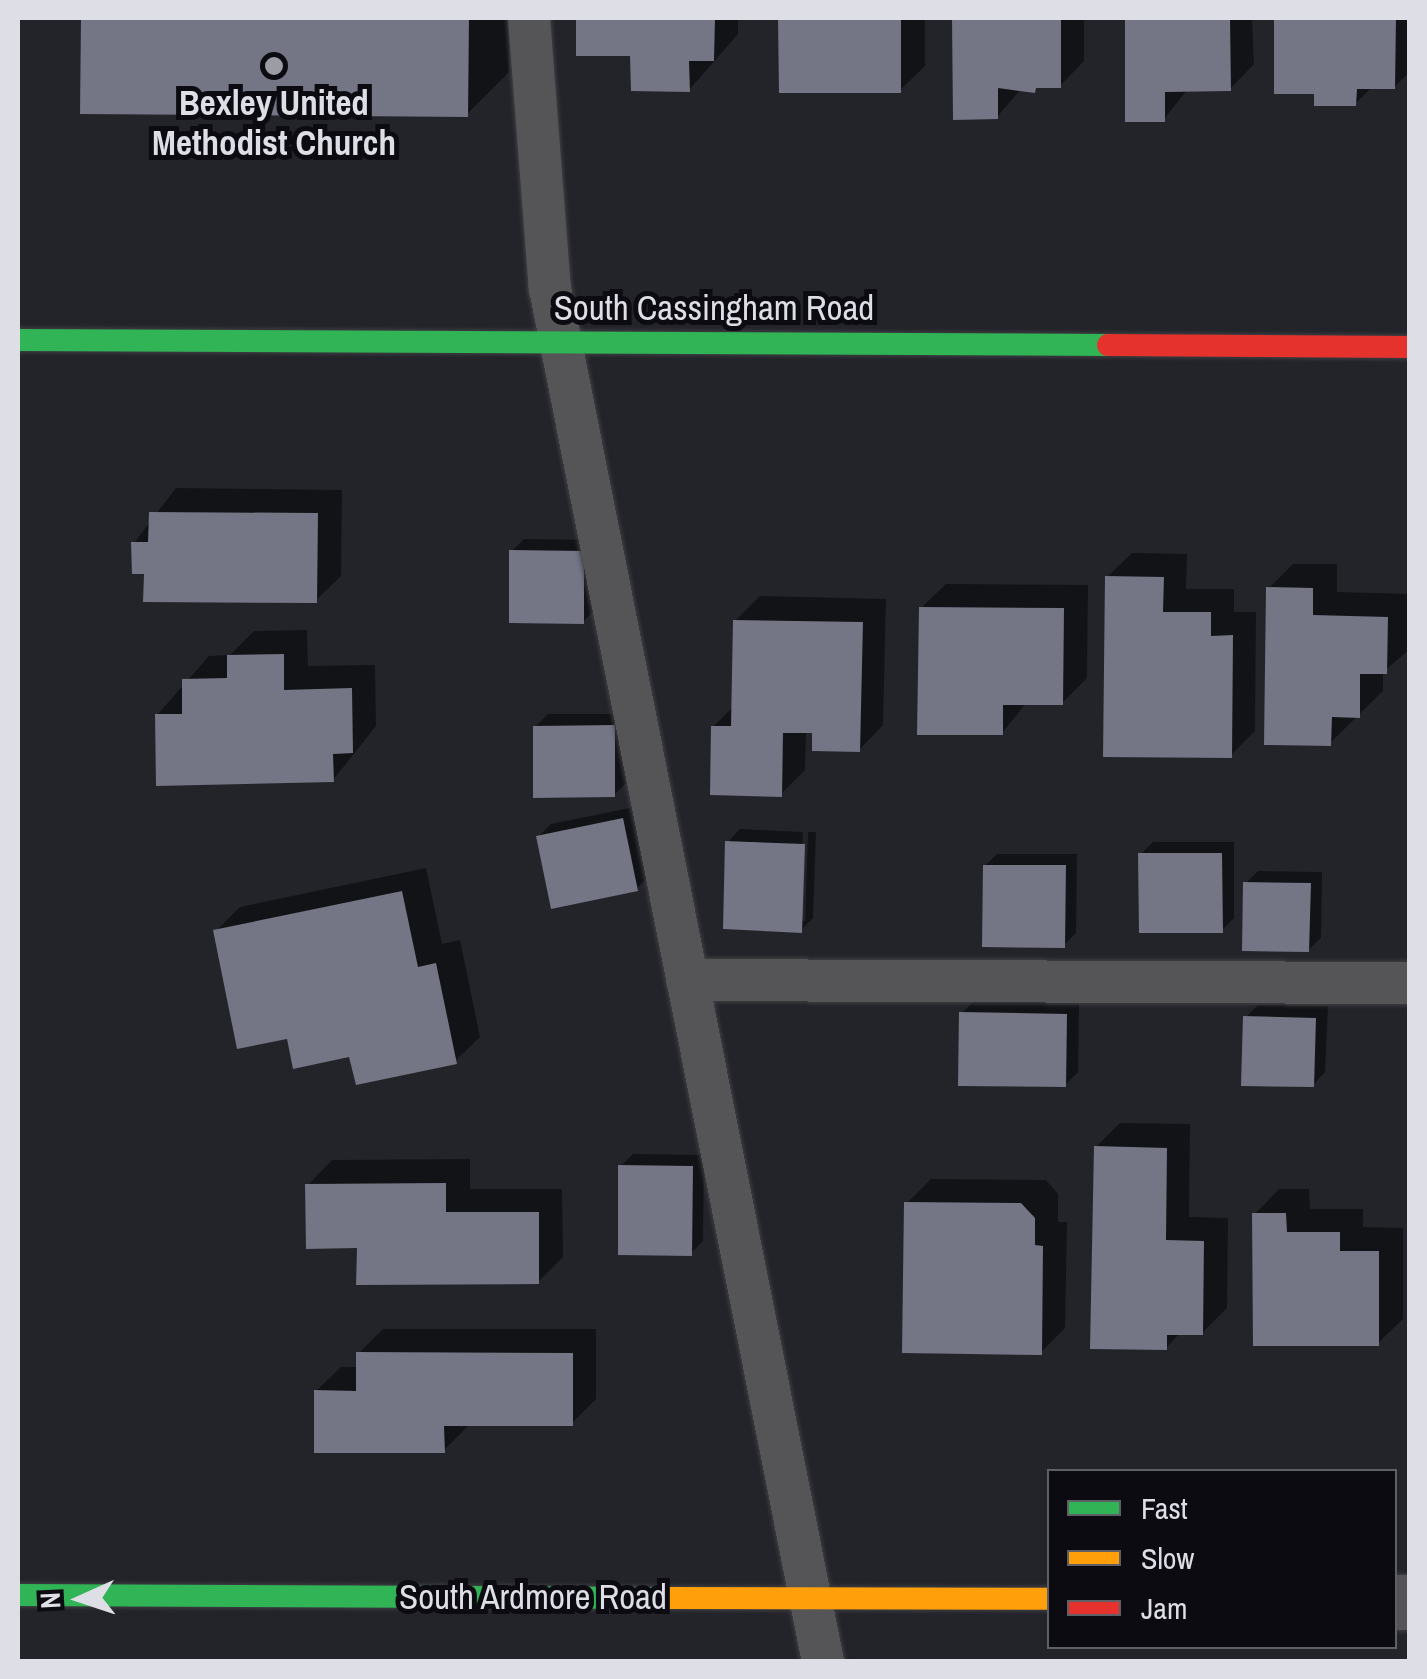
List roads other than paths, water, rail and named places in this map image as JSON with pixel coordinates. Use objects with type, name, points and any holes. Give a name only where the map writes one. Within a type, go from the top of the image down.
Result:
[{"type":"street","name":"South Cassingham Road","points":[[18,340],[1410,347]]},
{"type":"street","name":"South Ardmore Road","points":[[18,1595],[1047,1599]]},
{"type":"lane","points":[[529,18],[541,204],[560,341],[824,1662]]},
{"type":"lane","points":[[687,980],[1410,983]]},
{"type":"place","name":"Bexley United Methodist Church","points":[[274,66]]}]
